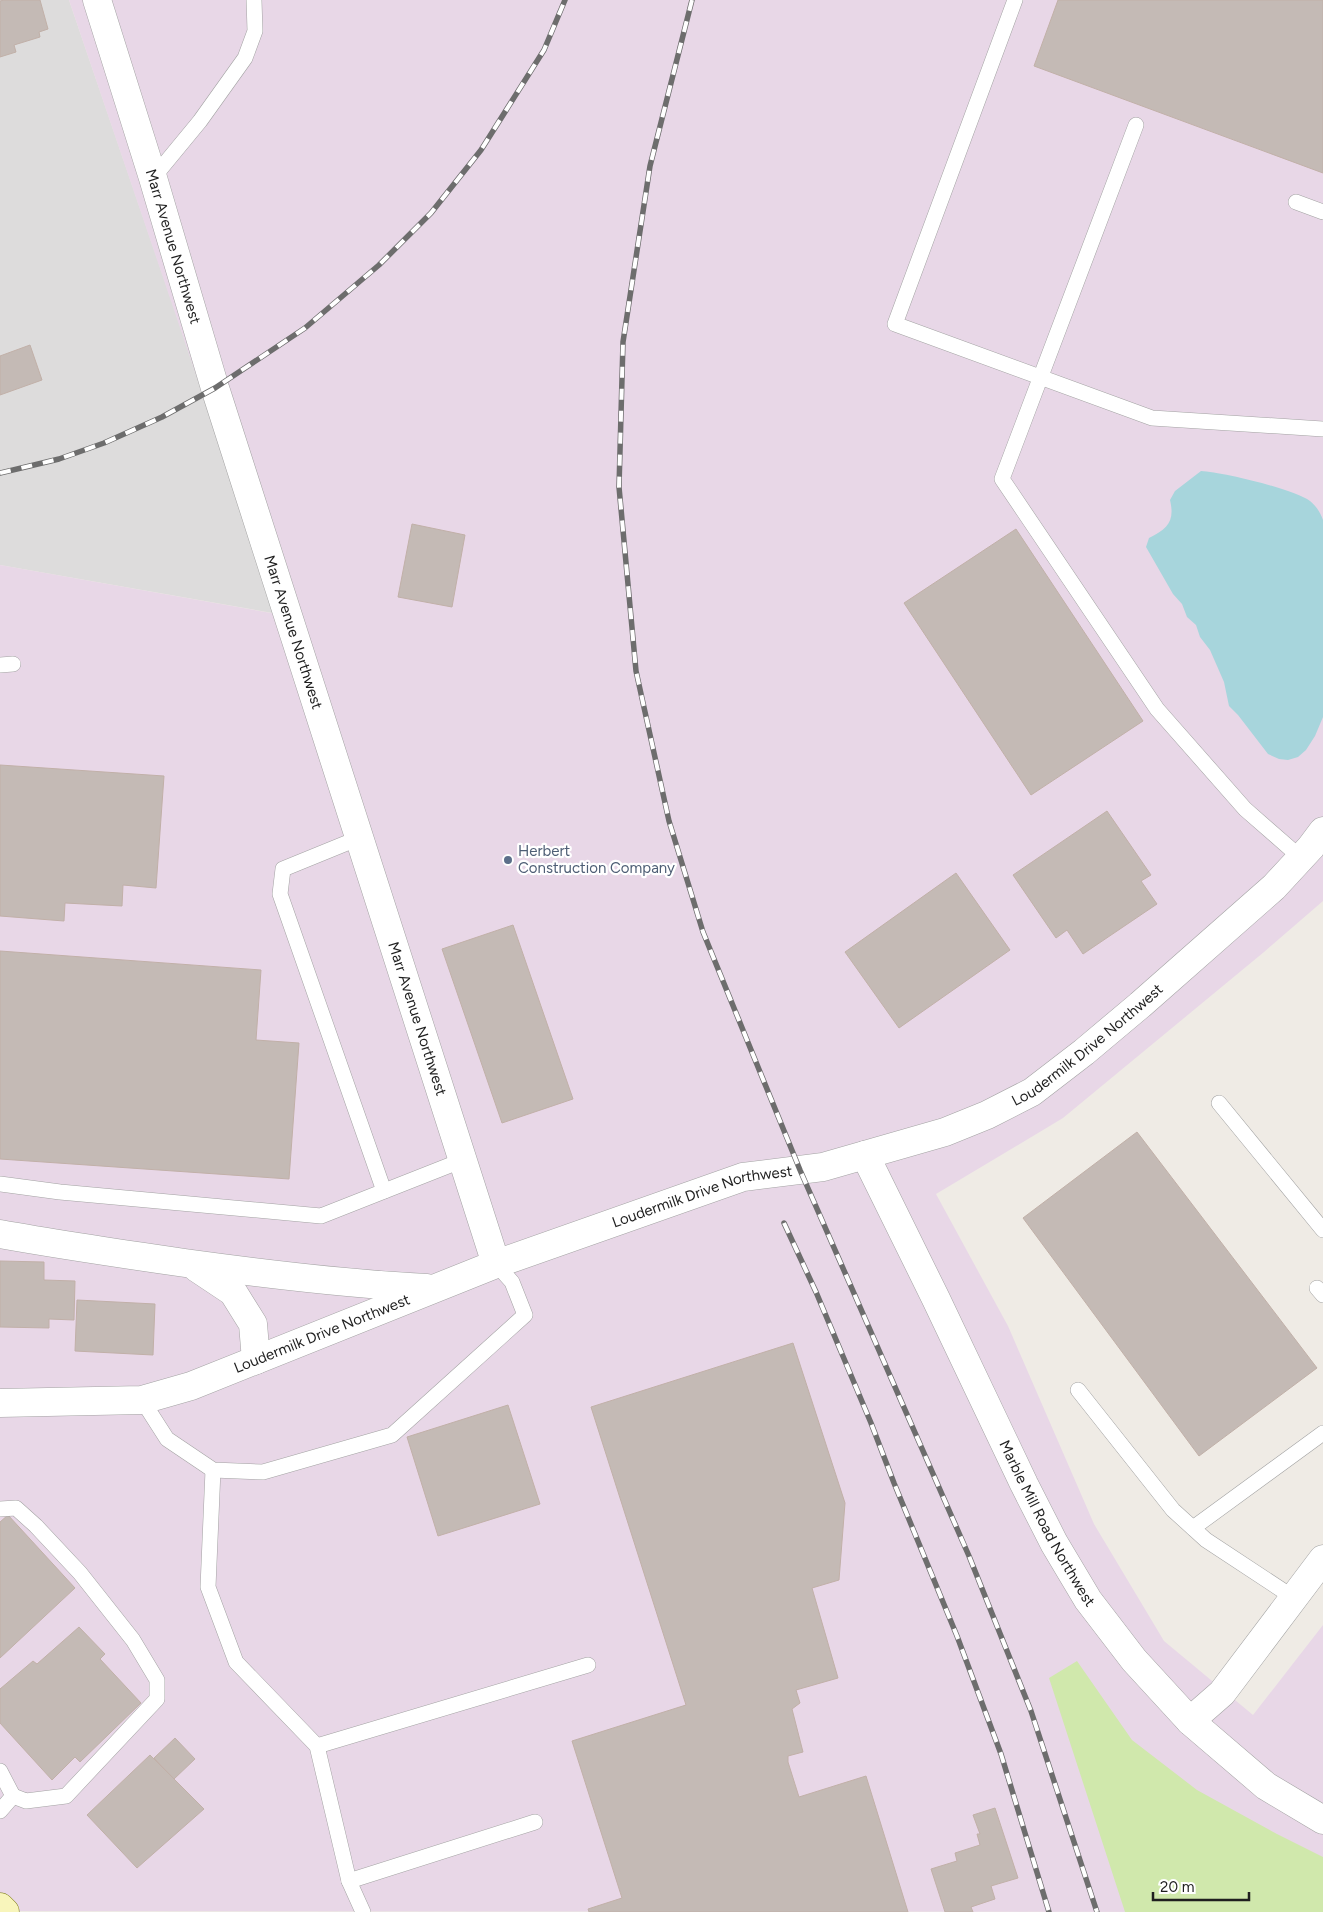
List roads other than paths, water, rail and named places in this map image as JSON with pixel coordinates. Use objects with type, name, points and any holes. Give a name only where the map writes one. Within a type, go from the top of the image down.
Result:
[{"type":"main road","points":[[0,1907],[5,1912]]},
{"type":"street","name":"Marr Avenue Northwest","points":[[96,0],[153,178],[218,397],[496,1264]]},
{"type":"street","name":"Loudermilk Drive Northwest","points":[[0,1403],[142,1400],[191,1386],[496,1264],[743,1177],[823,1167],[945,1132],[987,1115],[1032,1092],[1140,1005],[1274,886],[1301,858],[1323,831]]},
{"type":"street","name":"Marble Mill Road Northwest","points":[[865,1155],[1024,1484],[1054,1543],[1088,1600],[1134,1660],[1190,1721],[1266,1786],[1323,1820]]},
{"type":"street","points":[[0,1234],[119,1254],[258,1274],[363,1285],[434,1289]]},
{"type":"street","points":[[192,1264],[233,1292],[252,1324],[256,1360]]},
{"type":"street","points":[[1190,1721],[1222,1693],[1323,1559]]},
{"type":"lane","points":[[153,178],[200,121],[245,58],[255,31],[254,0]]},
{"type":"lane","points":[[1015,0],[895,324],[1152,418],[1323,429]]},
{"type":"lane","points":[[1136,125],[1002,479],[1158,709],[1245,809],[1301,858]]},
{"type":"lane","points":[[1296,202],[1323,212]]},
{"type":"lane","points":[[359,838],[284,869],[280,894],[384,1191]]},
{"type":"lane","points":[[1219,1103],[1323,1230]]},
{"type":"lane","points":[[0,1184],[60,1192],[322,1216],[463,1160]]},
{"type":"lane","points":[[142,1400],[167,1439],[213,1470],[263,1472],[392,1435],[525,1314],[512,1282],[496,1264]]},
{"type":"lane","points":[[1078,1390],[1173,1510],[1206,1540],[1294,1598]]},
{"type":"lane","points":[[1193,1528],[1323,1433]]},
{"type":"lane","points":[[213,1470],[208,1587],[236,1662],[317,1746],[349,1881],[362,1912]]},
{"type":"lane","points":[[0,1509],[16,1508],[36,1526],[80,1573],[132,1640],[157,1680],[157,1699],[66,1796],[26,1801],[13,1796],[0,1771]]},
{"type":"lane","points":[[317,1746],[588,1665]]},
{"type":"lane","points":[[0,1811],[13,1796]]},
{"type":"lane","points":[[349,1881],[535,1822]]},
{"type":"water","points":[[1201,471],[1225,474],[1302,496],[1315,505],[1323,520],[1323,717],[1315,736],[1306,750],[1298,757],[1288,760],[1279,759],[1268,754],[1229,706],[1224,682],[1210,650],[1200,637],[1196,625],[1187,617],[1182,604],[1173,594],[1146,547],[1149,538],[1165,528],[1171,519],[1170,500],[1175,491]]},
{"type":"railway","points":[[0,473],[59,459],[104,443],[162,417],[215,388],[305,328],[379,265],[431,213],[481,150],[544,50],[565,0]]},
{"type":"railway","points":[[692,0],[650,166],[623,342],[619,487],[636,671],[669,821],[703,932],[800,1170],[969,1556],[1031,1711],[1097,1912]]},
{"type":"railway","points":[[784,1223],[816,1292],[871,1423],[957,1636],[1001,1754],[1049,1912]]},
{"type":"place","name":"Herbert Construction Company","points":[[508,860]]}]
